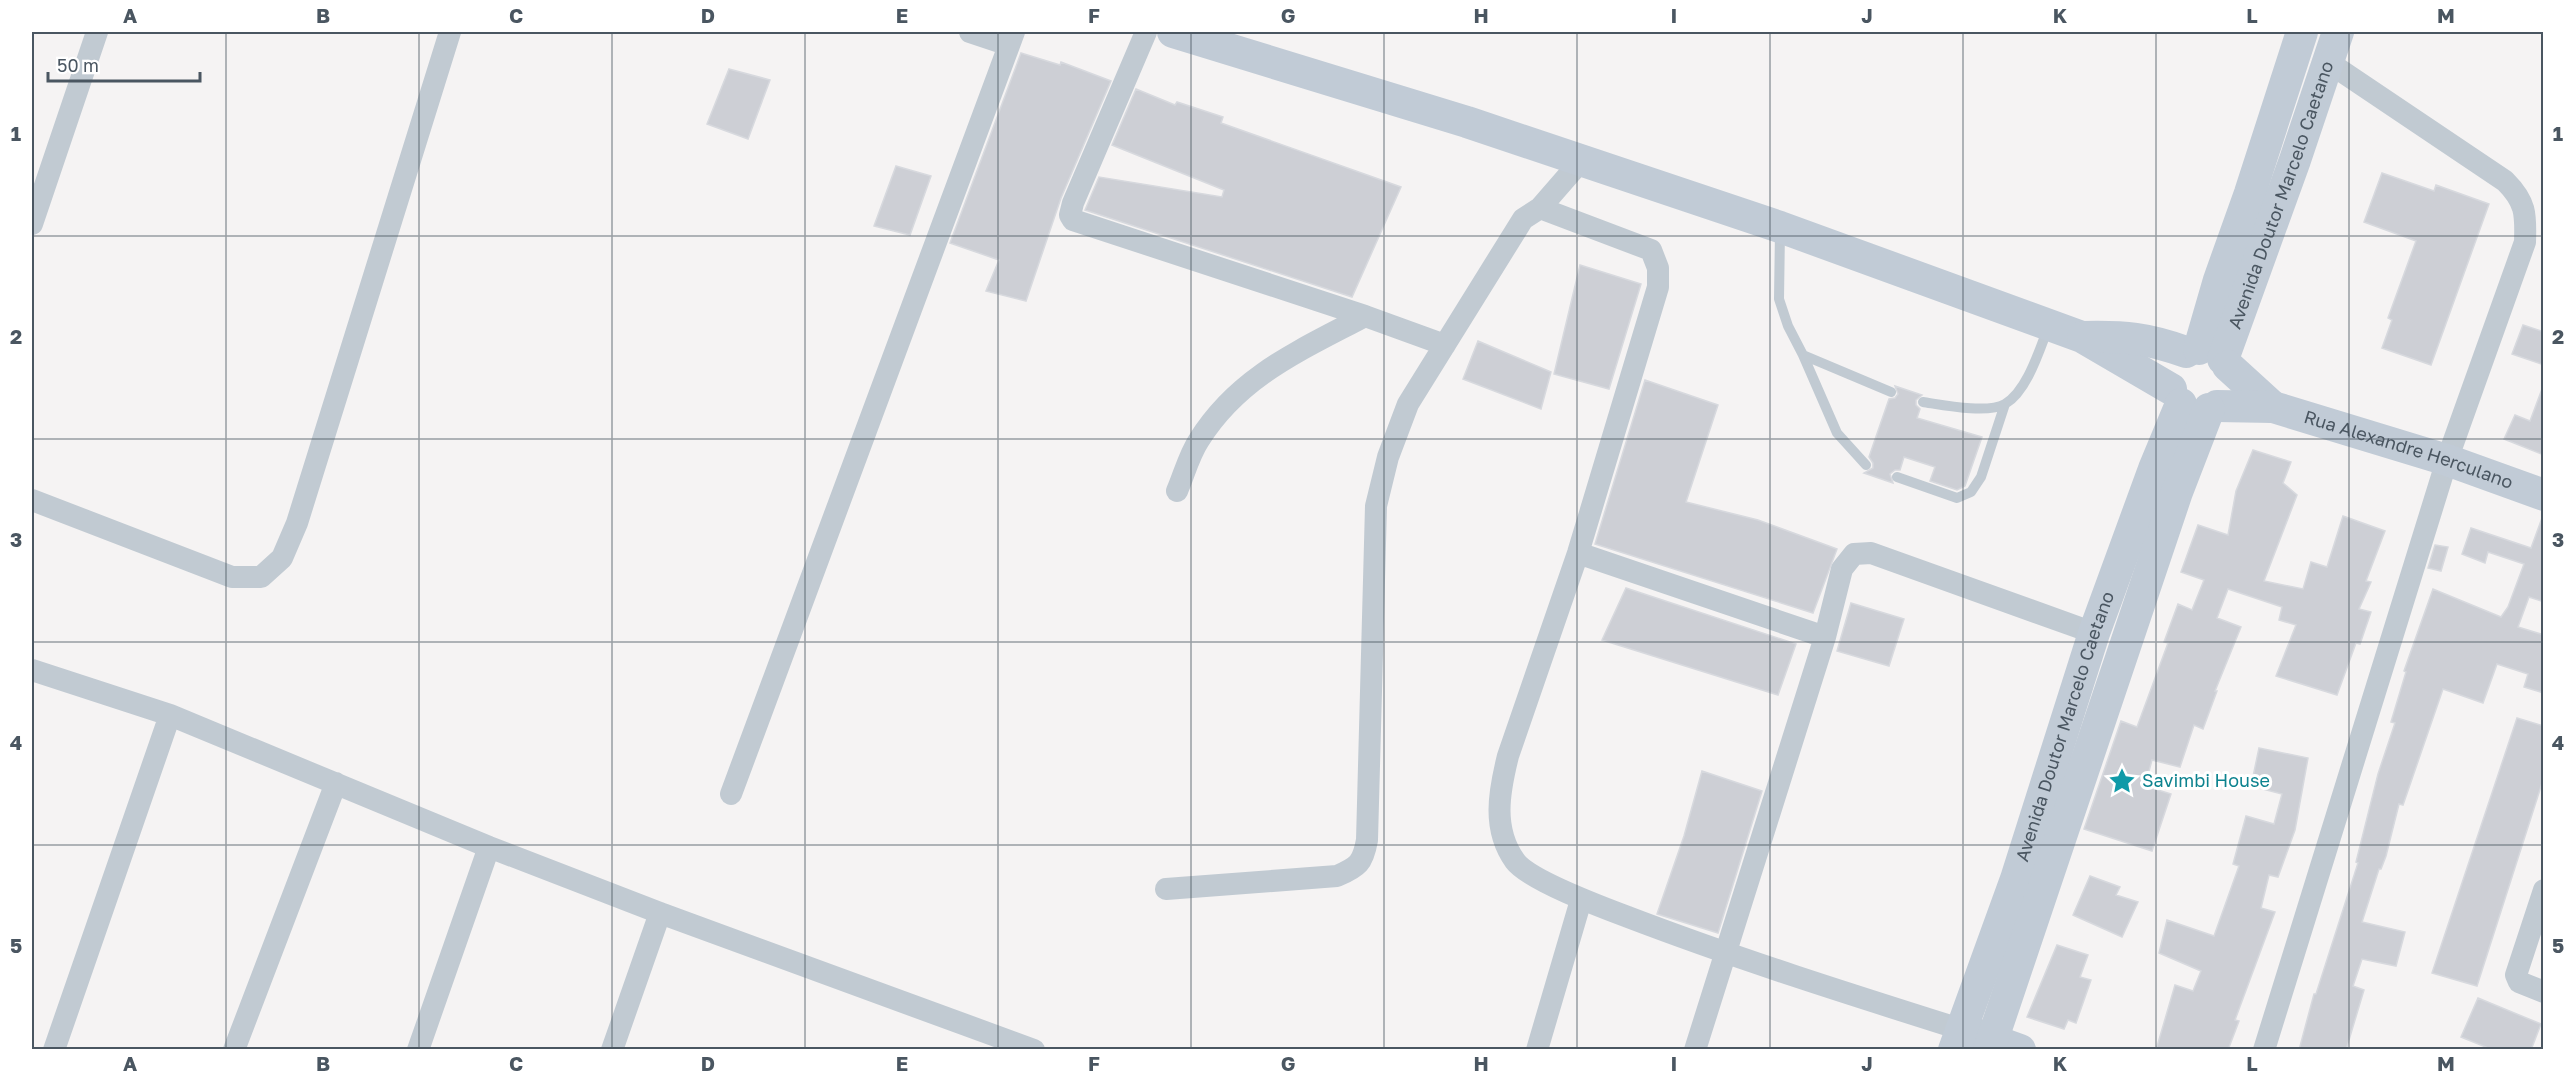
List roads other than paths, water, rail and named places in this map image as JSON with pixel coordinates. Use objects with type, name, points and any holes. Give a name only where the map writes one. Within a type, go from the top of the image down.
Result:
[{"type":"street","points":[[32,224],[97,32]]},
{"type":"street","points":[[32,500],[232,577],[261,577],[282,558],[297,522],[450,32]]},
{"type":"street","points":[[731,794],[1012,38],[970,32]]},
{"type":"street","points":[[1146,32],[1072,203],[1070,216],[1073,220],[1365,316],[1445,345]]},
{"type":"street","points":[[1173,32],[1467,122],[1780,228],[2049,325],[2082,337],[2194,402]]},
{"type":"street","name":"Avenida Doutor Marcelo Caetano","points":[[2194,402],[2223,401],[2230,388],[2231,380],[2209,357],[2216,289],[2302,32]]},
{"type":"street","name":"Avenida Doutor Marcelo Caetano","points":[[2209,357],[2295,160],[2338,32]]},
{"type":"street","points":[[2264,1050],[2447,460],[2525,242],[2526,214],[2517,193],[2505,180],[2328,62]]},
{"type":"street","points":[[1166,889],[1337,876],[1353,869],[1364,858],[1367,840],[1377,506],[1388,458],[1408,404],[1523,219],[1540,208],[1580,162]]},
{"type":"street","points":[[1540,208],[1652,250],[1658,268],[1658,287],[1578,553],[1500,785],[1498,811],[1506,845],[1517,863],[1581,900],[1957,1040],[2001,1046]]},
{"type":"street","points":[[1177,491],[1198,442],[1222,408],[1270,367],[1365,316]]},
{"type":"street","points":[[2082,337],[2120,336],[2155,341],[2209,357]]},
{"type":"street","name":"Avenida Doutor Marcelo Caetano","points":[[2001,1046],[2176,492],[2194,402],[2172,368],[2178,359],[2209,357]]},
{"type":"street","name":"Rua Alexandre Herculano","points":[[2209,357],[2273,407]]},
{"type":"street","name":"Avenida Doutor Marcelo Caetano","points":[[1957,1040],[2016,879],[2094,633],[2154,469],[2194,402]]},
{"type":"street","name":"Rua Alexandre Herculano","points":[[2194,402],[2273,407],[2447,460],[2544,495]]},
{"type":"street","points":[[1578,553],[1825,637]]},
{"type":"street","points":[[1695,1050],[1825,637],[1842,569],[1854,554],[1872,553],[2094,633]]},
{"type":"street","points":[[32,669],[170,715],[489,847],[660,913],[1034,1050]]},
{"type":"street","points":[[54,1050],[170,715]]},
{"type":"street","points":[[234,1050],[336,783]]},
{"type":"street","points":[[418,1050],[489,847]]},
{"type":"street","points":[[2544,890],[2516,975],[2519,982],[2544,992]]},
{"type":"street","points":[[1538,1050],[1581,900]]},
{"type":"street","points":[[612,1050],[660,913]]},
{"type":"lane","points":[[1780,228],[1779,299],[1788,326],[1837,433],[1866,465]]},
{"type":"lane","points":[[1897,477],[1957,498],[1971,492],[1981,477],[2005,404],[2029,378],[2049,325]]},
{"type":"lane","points":[[1803,355],[1891,392]]},
{"type":"lane","points":[[1923,402],[1975,409],[2005,404]]},
{"type":"place","name":"Savimbi House","points":[[2122,781]]}]
